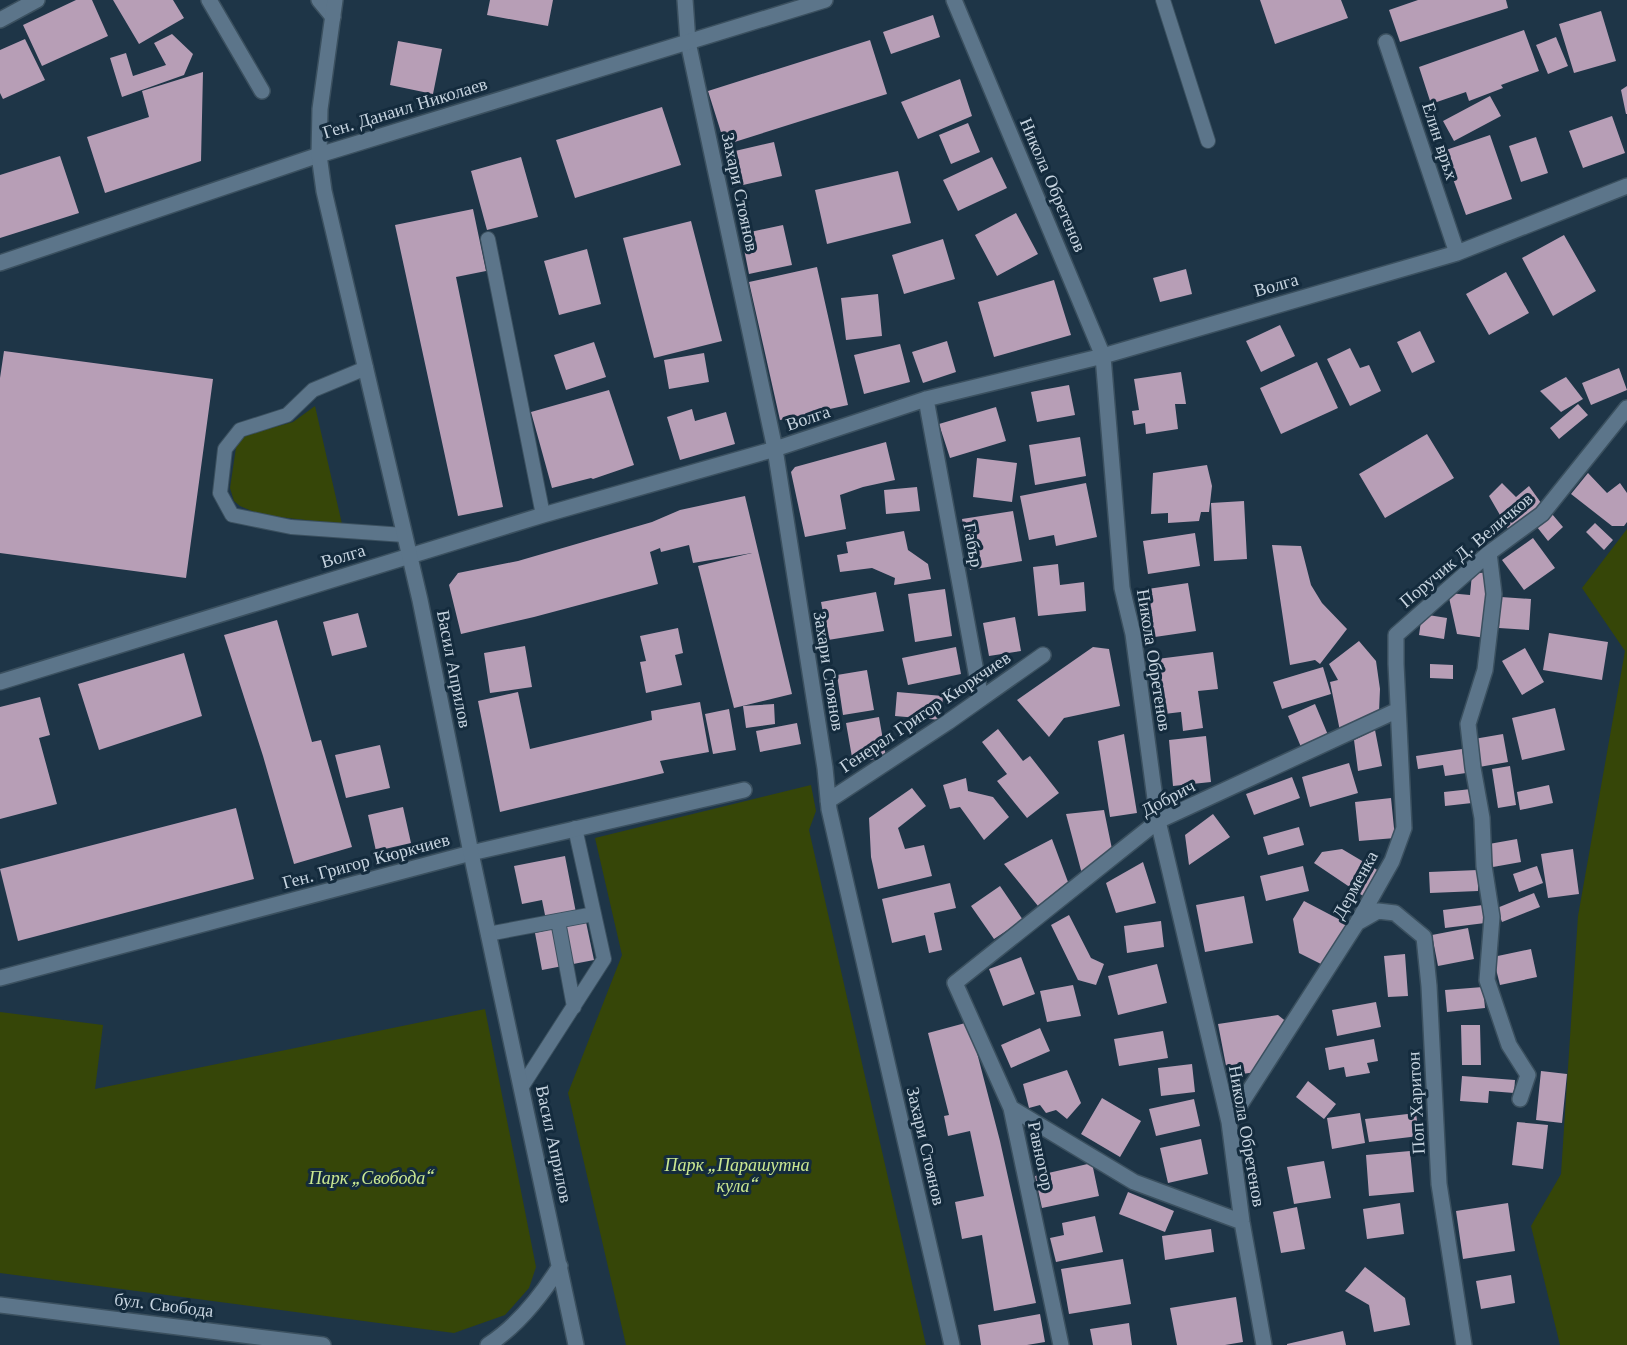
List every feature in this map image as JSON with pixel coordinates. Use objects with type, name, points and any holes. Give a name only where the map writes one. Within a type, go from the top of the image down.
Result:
[{"type":"street","points":[[0,20],[37,0]]},
{"type":"street","points":[[209,0],[262,91]]},
{"type":"street","points":[[319,0],[333,17]]},
{"type":"street","name":"Васил Априлов","points":[[334,0],[320,109],[320,155],[324,191],[423,611],[471,853],[576,1345]]},
{"type":"street","name":"Захари Стоянов","points":[[685,0],[688,42],[775,449],[828,801],[952,1345]]},
{"type":"street","name":"Ген. Данаил Николаев","points":[[0,263],[320,155],[825,0]]},
{"type":"street","name":"Никола Обретенов","points":[[954,0],[1103,356],[1122,588],[1133,634],[1158,821],[1229,1122],[1242,1222],[1263,1345]]},
{"type":"street","name":"Елин връх","points":[[1386,42],[1456,253]]},
{"type":"street","name":"Волга","points":[[0,682],[543,515],[775,449],[926,399],[1103,356],[1456,253],[1627,186]]},
{"type":"street","name":"Габър","points":[[926,399],[981,699]]},
{"type":"street","name":"Поручик Д. Величков","points":[[1396,635],[1489,553],[1542,514],[1627,408]]},
{"type":"street","points":[[1489,553],[1494,594],[1485,670],[1468,724],[1482,818],[1484,866],[1492,917],[1487,980],[1509,1045],[1528,1075],[1520,1099]]},
{"type":"street","name":"Дерменка","points":[[1229,1122],[1357,923],[1392,861],[1404,828],[1396,635]]},
{"type":"street","name":"Генерал Григор Кюркчиев","points":[[828,801],[1043,656]]},
{"type":"street","name":"Добрич","points":[[955,983],[1158,821],[1398,710]]},
{"type":"street","name":"Ген. Григор Кюркчиев","points":[[0,977],[471,853],[744,790]]},
{"type":"street","name":"Поп Харитон","points":[[1357,923],[1378,911],[1395,913],[1424,937],[1429,986],[1440,1184],[1464,1345]]},
{"type":"street","name":"Равногор","points":[[955,983],[1011,1108],[1061,1345]]},
{"type":"street","points":[[1011,1108],[1134,1182],[1242,1222]]},
{"type":"street","points":[[488,1345],[508,1330],[546,1288],[560,1266]]},
{"type":"street","name":"бул. Свобода","points":[[0,1305],[323,1345]]},
{"type":"lane","points":[[1163,0],[1208,141]]},
{"type":"lane","points":[[489,239],[543,515]]},
{"type":"lane","points":[[366,368],[313,390],[287,415],[240,430],[225,449],[220,493],[232,515],[291,526],[404,535]]},
{"type":"lane","points":[[521,1088],[604,959],[575,828]]},
{"type":"lane","points":[[488,934],[594,914]]},
{"type":"lane","points":[[558,921],[574,1007]]},
{"type":"green space","points":[[315,406],[342,524],[261,515],[240,506],[234,501],[230,488],[237,441],[242,436],[293,422]]},
{"type":"green space","points":[[1627,529],[1627,1345],[1560,1345],[1531,1226],[1561,1174],[1578,916],[1625,651],[1582,588]]},
{"type":"green space","name":"Парк „Парашутна кула“","points":[[811,785],[816,811],[809,830],[926,1345],[626,1345],[568,1093],[622,955],[595,838]]},
{"type":"green space","name":"Парк „Свобода“","points":[[485,1009],[536,1267],[529,1288],[505,1315],[454,1333],[0,1273],[0,1012],[103,1025],[95,1089]]},
{"type":"building","points":[[76,0],[92,0],[108,36],[42,66],[23,25]]},
{"type":"building","points":[[113,0],[173,0],[184,18],[139,44]]},
{"type":"building","points":[[490,0],[553,0],[548,26],[487,15]]},
{"type":"building","points":[[1260,0],[1341,0],[1348,18],[1275,44]]},
{"type":"building","points":[[1418,0],[1506,0],[1508,8],[1400,42],[1389,10]]},
{"type":"building","points":[[1601,11],[1616,61],[1574,73],[1559,24]]},
{"type":"building","points":[[933,15],[940,37],[891,54],[883,32]]},
{"type":"building","points":[[1524,30],[1539,71],[1501,85],[1503,88],[1469,101],[1466,92],[1431,104],[1419,67]]},
{"type":"building","points":[[172,34],[193,54],[184,75],[122,97],[110,58],[126,53],[133,76],[166,65],[154,43]]},
{"type":"building","points":[[1556,37],[1568,66],[1548,74],[1536,45]]},
{"type":"building","points":[[25,39],[45,80],[3,99],[0,93],[0,50]]},
{"type":"building","points":[[870,40],[887,94],[725,145],[708,91]]},
{"type":"building","points":[[398,41],[442,49],[433,94],[390,85]]},
{"type":"building","points":[[203,72],[201,161],[105,193],[87,137],[149,117],[142,91]]},
{"type":"building","points":[[960,79],[972,116],[918,139],[901,102]]},
{"type":"building","points":[[1627,86],[1627,114],[1626,114],[1621,90]]},
{"type":"building","points":[[1490,96],[1501,116],[1454,141],[1443,121]]},
{"type":"building","points":[[662,107],[681,165],[575,198],[556,140]]},
{"type":"building","points":[[1612,116],[1625,153],[1583,168],[1569,131]]},
{"type":"building","points":[[968,123],[980,152],[951,164],[939,135]]},
{"type":"building","points":[[1490,135],[1512,199],[1466,215],[1443,151]]},
{"type":"building","points":[[1536,137],[1548,173],[1521,182],[1509,146]]},
{"type":"building","points":[[774,142],[782,176],[743,185],[735,151]]},
{"type":"building","points":[[60,156],[79,213],[0,238],[0,175]]},
{"type":"building","points":[[521,157],[538,217],[487,230],[471,171]]},
{"type":"building","points":[[992,157],[1007,188],[958,211],[943,180]]},
{"type":"building","points":[[898,171],[911,223],[827,244],[815,190]]},
{"type":"building","points":[[473,209],[486,271],[456,277],[503,507],[458,516],[395,225]]},
{"type":"building","points":[[1016,213],[1038,254],[997,276],[975,235]]},
{"type":"building","points":[[691,221],[722,341],[654,358],[623,238]]},
{"type":"building","points":[[783,225],[792,265],[749,274],[741,234]]},
{"type":"building","points":[[1564,235],[1596,291],[1553,316],[1522,258]]},
{"type":"building","points":[[943,239],[955,279],[904,294],[892,255]]},
{"type":"building","points":[[587,249],[601,304],[559,315],[544,261]]},
{"type":"building","points":[[817,267],[848,405],[780,420],[749,282]]},
{"type":"building","points":[[1186,269],[1192,294],[1160,302],[1153,278]]},
{"type":"building","points":[[1506,272],[1529,313],[1489,335],[1466,294]]},
{"type":"building","points":[[1054,280],[1071,335],[994,357],[978,302]]},
{"type":"building","points":[[878,294],[882,336],[846,340],[841,298]]},
{"type":"building","points":[[1280,325],[1295,356],[1261,372],[1246,341]]},
{"type":"building","points":[[1420,331],[1435,362],[1412,373],[1397,342]]},
{"type":"building","points":[[947,341],[956,372],[923,383],[912,352]]},
{"type":"building","points":[[594,342],[606,377],[566,390],[554,355]]},
{"type":"building","points":[[900,344],[910,382],[864,394],[854,355]]},
{"type":"building","points":[[1350,348],[1360,368],[1369,365],[1381,391],[1350,406],[1327,359]]},
{"type":"building","points":[[4,351],[213,379],[186,578],[0,553],[0,378]]},
{"type":"building","points":[[704,353],[709,382],[669,389],[664,360]]},
{"type":"building","points":[[1317,362],[1338,408],[1281,434],[1260,388]]},
{"type":"building","points":[[1619,368],[1627,390],[1591,405],[1582,383]]},
{"type":"building","points":[[1181,372],[1186,404],[1175,404],[1178,429],[1146,434],[1145,423],[1134,425],[1132,411],[1139,410],[1134,379]]},
{"type":"building","points":[[1566,377],[1583,399],[1561,412],[1540,391]]},
{"type":"building","points":[[1069,385],[1075,415],[1037,422],[1031,392]]},
{"type":"building","points":[[609,390],[634,465],[593,479],[552,488],[531,412]]},
{"type":"building","points":[[1578,404],[1588,415],[1559,439],[1550,428]]},
{"type":"building","points":[[996,407],[1006,441],[950,458],[939,424]]},
{"type":"building","points":[[692,409],[695,421],[726,412],[735,444],[680,460],[667,417]]},
{"type":"building","points":[[1427,434],[1454,478],[1385,518],[1359,474]]},
{"type":"building","points":[[1080,437],[1086,476],[1035,485],[1029,445]]},
{"type":"building","points":[[886,442],[895,480],[840,495],[846,529],[805,537],[791,472],[795,467]]},
{"type":"building","points":[[977,458],[1017,463],[1012,502],[973,497]]},
{"type":"building","points":[[1207,465],[1212,486],[1209,512],[1201,512],[1199,521],[1168,523],[1168,513],[1151,514],[1153,473]]},
{"type":"building","points":[[1588,473],[1607,493],[1620,483],[1627,493],[1627,522],[1624,526],[1612,526],[1571,494]]},
{"type":"building","points":[[1086,483],[1097,537],[1056,546],[1054,535],[1029,540],[1020,496]]},
{"type":"building","points":[[1502,483],[1516,497],[1529,486],[1544,507],[1508,529],[1489,496]]},
{"type":"building","points":[[917,487],[920,511],[886,514],[884,490]]},
{"type":"building","points":[[745,496],[792,694],[734,708],[698,566],[752,553],[693,563],[689,545],[661,552],[660,548],[650,552],[658,584],[461,634],[449,585],[458,573],[518,561],[652,522],[680,510]]},
{"type":"building","points":[[1244,501],[1247,559],[1214,561],[1211,503]]},
{"type":"building","points":[[1013,511],[1022,561],[970,570],[962,519]]},
{"type":"building","points":[[1552,514],[1563,527],[1548,541],[1537,527]]},
{"type":"building","points":[[1595,523],[1613,540],[1604,550],[1586,532]]},
{"type":"building","points":[[904,531],[908,550],[928,564],[931,579],[894,585],[895,578],[872,568],[840,572],[837,555],[848,553],[846,542]]},
{"type":"building","points":[[1195,533],[1200,566],[1148,574],[1143,541]]},
{"type":"building","points":[[1533,538],[1555,568],[1524,590],[1502,560]]},
{"type":"building","points":[[1272,545],[1301,546],[1311,585],[1322,603],[1347,629],[1320,664],[1315,660],[1290,665]]},
{"type":"building","points":[[1058,564],[1060,585],[1084,582],[1086,611],[1038,616],[1033,567]]},
{"type":"building","points":[[1488,572],[1486,638],[1457,634],[1448,593],[1470,595],[1472,574]]},
{"type":"building","points":[[1188,583],[1196,631],[1148,638],[1141,590]]},
{"type":"building","points":[[945,589],[952,636],[915,642],[908,594]]},
{"type":"building","points":[[876,592],[884,631],[828,640],[821,602]]},
{"type":"building","points":[[1501,597],[1531,599],[1529,630],[1499,628]]},
{"type":"building","points":[[358,613],[367,647],[332,656],[323,622]]},
{"type":"building","points":[[1422,614],[1447,618],[1444,639],[1419,635]]},
{"type":"building","points":[[1015,617],[1021,651],[989,656],[983,623]]},
{"type":"building","points":[[277,620],[312,742],[321,740],[352,847],[294,864],[263,756],[224,635]]},
{"type":"building","points":[[678,628],[683,653],[675,655],[682,685],[646,693],[640,662],[646,661],[640,636]]},
{"type":"building","points":[[1549,633],[1608,642],[1602,680],[1543,670]]},
{"type":"building","points":[[1359,641],[1376,661],[1380,689],[1379,712],[1340,731],[1330,682],[1338,680],[1329,664]]},
{"type":"building","points":[[525,646],[532,687],[490,693],[484,653]]},
{"type":"building","points":[[956,647],[961,674],[908,685],[902,658]]},
{"type":"building","points":[[1093,647],[1109,649],[1120,706],[1064,718],[1049,737],[1017,700]]},
{"type":"building","points":[[1525,648],[1544,682],[1522,695],[1502,661]]},
{"type":"building","points":[[1213,652],[1218,689],[1198,691],[1203,728],[1183,731],[1181,712],[1164,714],[1157,659]]},
{"type":"building","points":[[184,653],[202,716],[99,750],[78,684]]},
{"type":"building","points":[[1430,664],[1453,665],[1453,679],[1430,678]]},
{"type":"building","points":[[1323,667],[1331,694],[1282,709],[1273,682]]},
{"type":"building","points":[[867,670],[874,710],[843,715],[837,675]]},
{"type":"building","points":[[518,692],[530,749],[652,720],[651,711],[700,702],[709,752],[660,761],[664,773],[500,812],[478,701]]},
{"type":"building","points":[[897,692],[943,696],[941,720],[895,716]]},
{"type":"building","points":[[40,697],[50,735],[39,738],[57,804],[0,819],[0,707]]},
{"type":"building","points":[[774,704],[775,724],[746,728],[743,706]]},
{"type":"building","points":[[1315,704],[1328,735],[1301,747],[1288,716]]},
{"type":"building","points":[[1555,708],[1565,750],[1522,760],[1512,718]]},
{"type":"building","points":[[729,709],[736,750],[713,754],[705,714]]},
{"type":"building","points":[[879,717],[886,757],[853,763],[846,723]]},
{"type":"building","points":[[797,723],[801,744],[760,752],[756,731]]},
{"type":"building","points":[[998,729],[1023,761],[1030,756],[1059,793],[1027,818],[997,781],[1007,774],[982,742]]},
{"type":"building","points":[[1375,730],[1382,766],[1358,771],[1354,740]]},
{"type":"building","points":[[1124,734],[1137,813],[1110,817],[1098,741]]},
{"type":"building","points":[[1503,734],[1508,762],[1479,767],[1474,739]]},
{"type":"building","points":[[1206,736],[1211,782],[1173,786],[1169,740]]},
{"type":"building","points":[[380,745],[390,788],[346,798],[335,755]]},
{"type":"building","points":[[1462,749],[1466,773],[1445,776],[1443,765],[1418,769],[1416,756]]},
{"type":"building","points":[[1349,763],[1358,793],[1310,807],[1302,777]]},
{"type":"building","points":[[1510,766],[1516,805],[1498,808],[1492,769]]},
{"type":"building","points":[[1292,777],[1300,798],[1254,815],[1246,794]]},
{"type":"building","points":[[966,778],[968,791],[993,797],[1009,817],[984,840],[960,807],[950,809],[943,785]]},
{"type":"building","points":[[1549,785],[1553,803],[1520,810],[1517,792]]},
{"type":"building","points":[[912,788],[926,806],[898,828],[905,849],[924,845],[932,876],[878,889],[871,857],[869,818]]},
{"type":"building","points":[[1471,789],[1472,803],[1445,806],[1444,792]]},
{"type":"building","points":[[1391,798],[1395,838],[1359,841],[1355,802]]},
{"type":"building","points":[[403,807],[411,843],[376,851],[368,815]]},
{"type":"building","points":[[236,808],[254,879],[18,941],[0,869]]},
{"type":"building","points":[[1104,810],[1113,854],[1082,874],[1066,814]]},
{"type":"building","points":[[1213,814],[1230,837],[1189,865],[1185,835]]},
{"type":"building","points":[[1299,827],[1304,845],[1268,855],[1263,837]]},
{"type":"building","points":[[1052,839],[1068,882],[1038,906],[1004,864]]},
{"type":"building","points":[[1517,839],[1521,862],[1493,867],[1489,844]]},
{"type":"building","points":[[1342,849],[1379,871],[1366,898],[1314,863],[1322,852]]},
{"type":"building","points":[[1573,849],[1579,894],[1548,898],[1541,854]]},
{"type":"building","points":[[565,856],[578,923],[586,922],[594,960],[542,970],[535,933],[548,930],[542,900],[522,904],[514,866]]},
{"type":"building","points":[[1143,862],[1156,903],[1116,913],[1106,883]]},
{"type":"building","points":[[1303,866],[1309,891],[1266,901],[1260,876]]},
{"type":"building","points":[[1537,866],[1543,883],[1519,892],[1513,874]]},
{"type":"building","points":[[1478,870],[1478,891],[1430,893],[1429,872]]},
{"type":"building","points":[[950,883],[956,908],[934,913],[942,950],[929,953],[925,935],[892,943],[882,899]]},
{"type":"building","points":[[1000,886],[1023,920],[994,939],[971,906]]},
{"type":"building","points":[[1534,893],[1540,907],[1502,922],[1497,908]]},
{"type":"building","points":[[1244,896],[1253,943],[1205,952],[1196,905]]},
{"type":"building","points":[[1304,901],[1348,924],[1325,966],[1299,953],[1293,919]]},
{"type":"building","points":[[1483,905],[1485,923],[1445,928],[1443,910]]},
{"type":"building","points":[[1069,915],[1091,958],[1104,964],[1096,985],[1078,980],[1051,925]]},
{"type":"building","points":[[1161,921],[1164,947],[1127,953],[1124,926]]},
{"type":"building","points":[[1468,928],[1474,959],[1438,966],[1432,935]]},
{"type":"building","points":[[1531,949],[1537,977],[1500,985],[1493,957]]},
{"type":"building","points":[[1405,954],[1408,996],[1388,997],[1384,956]]},
{"type":"building","points":[[1021,957],[1035,994],[1003,1006],[989,969]]},
{"type":"building","points":[[1157,964],[1167,1003],[1118,1015],[1108,976]]},
{"type":"building","points":[[1073,985],[1081,1016],[1047,1022],[1040,991]]},
{"type":"building","points":[[1483,987],[1485,1008],[1447,1012],[1445,990]]},
{"type":"building","points":[[1376,1002],[1381,1027],[1337,1036],[1332,1010]]},
{"type":"building","points":[[1278,1015],[1288,1023],[1256,1072],[1228,1076],[1218,1024]]},
{"type":"building","points":[[969,1022],[1000,1141],[1036,1303],[994,1311],[982,1235],[962,1239],[955,1202],[984,1196],[970,1131],[948,1136],[944,1116],[949,1115],[928,1033]]},
{"type":"building","points":[[1461,1025],[1480,1025],[1481,1065],[1462,1065]]},
{"type":"building","points":[[1040,1028],[1050,1051],[1011,1068],[1001,1045]]},
{"type":"building","points":[[1163,1031],[1168,1058],[1119,1066],[1114,1039]]},
{"type":"building","points":[[1374,1039],[1378,1061],[1367,1063],[1370,1073],[1346,1077],[1344,1067],[1329,1070],[1325,1048]]},
{"type":"building","points":[[1192,1064],[1195,1092],[1161,1096],[1158,1068]]},
{"type":"building","points":[[1067,1070],[1081,1103],[1067,1119],[1056,1110],[1046,1113],[1040,1105],[1029,1108],[1023,1084]]},
{"type":"building","points":[[1541,1071],[1567,1074],[1562,1123],[1536,1120]]},
{"type":"building","points":[[1462,1076],[1515,1080],[1514,1093],[1489,1091],[1488,1103],[1460,1101]]},
{"type":"building","points":[[1308,1081],[1336,1104],[1324,1119],[1296,1097]]},
{"type":"building","points":[[1102,1098],[1141,1121],[1120,1157],[1081,1134]]},
{"type":"building","points":[[1194,1099],[1200,1126],[1156,1136],[1149,1109]]},
{"type":"building","points":[[1360,1113],[1365,1143],[1332,1149],[1327,1118]]},
{"type":"building","points":[[1416,1113],[1419,1136],[1369,1142],[1365,1119]]},
{"type":"building","points":[[1517,1122],[1548,1125],[1543,1169],[1512,1165]]},
{"type":"building","points":[[1201,1139],[1208,1174],[1168,1183],[1160,1148]]},
{"type":"building","points":[[1410,1151],[1414,1192],[1369,1196],[1366,1155]]},
{"type":"building","points":[[1324,1161],[1331,1198],[1294,1204],[1287,1167]]},
{"type":"building","points":[[1092,1163],[1099,1196],[1042,1208],[1035,1176]]},
{"type":"building","points":[[1128,1192],[1174,1211],[1165,1232],[1119,1214]]},
{"type":"building","points":[[1400,1203],[1404,1234],[1367,1239],[1363,1209]]},
{"type":"building","points":[[1508,1203],[1515,1251],[1463,1259],[1456,1211]]},
{"type":"building","points":[[1297,1207],[1305,1249],[1281,1253],[1273,1212]]},
{"type":"building","points":[[1095,1216],[1103,1252],[1056,1262],[1050,1238],[1064,1235],[1062,1223]]},
{"type":"building","points":[[1211,1229],[1214,1252],[1165,1260],[1162,1236]]},
{"type":"building","points":[[1123,1259],[1131,1304],[1069,1314],[1061,1269]]},
{"type":"building","points":[[1365,1267],[1405,1298],[1410,1325],[1374,1332],[1369,1305],[1345,1291]]},
{"type":"building","points":[[1511,1275],[1515,1303],[1481,1309],[1476,1281]]},
{"type":"building","points":[[1236,1297],[1243,1342],[1225,1345],[1177,1345],[1170,1308]]},
{"type":"building","points":[[1040,1314],[1045,1342],[1027,1345],[981,1345],[978,1325]]},
{"type":"building","points":[[1129,1323],[1132,1345],[1093,1345],[1090,1329]]},
{"type":"building","points":[[1343,1331],[1346,1345],[1287,1345],[1287,1344]]}]
